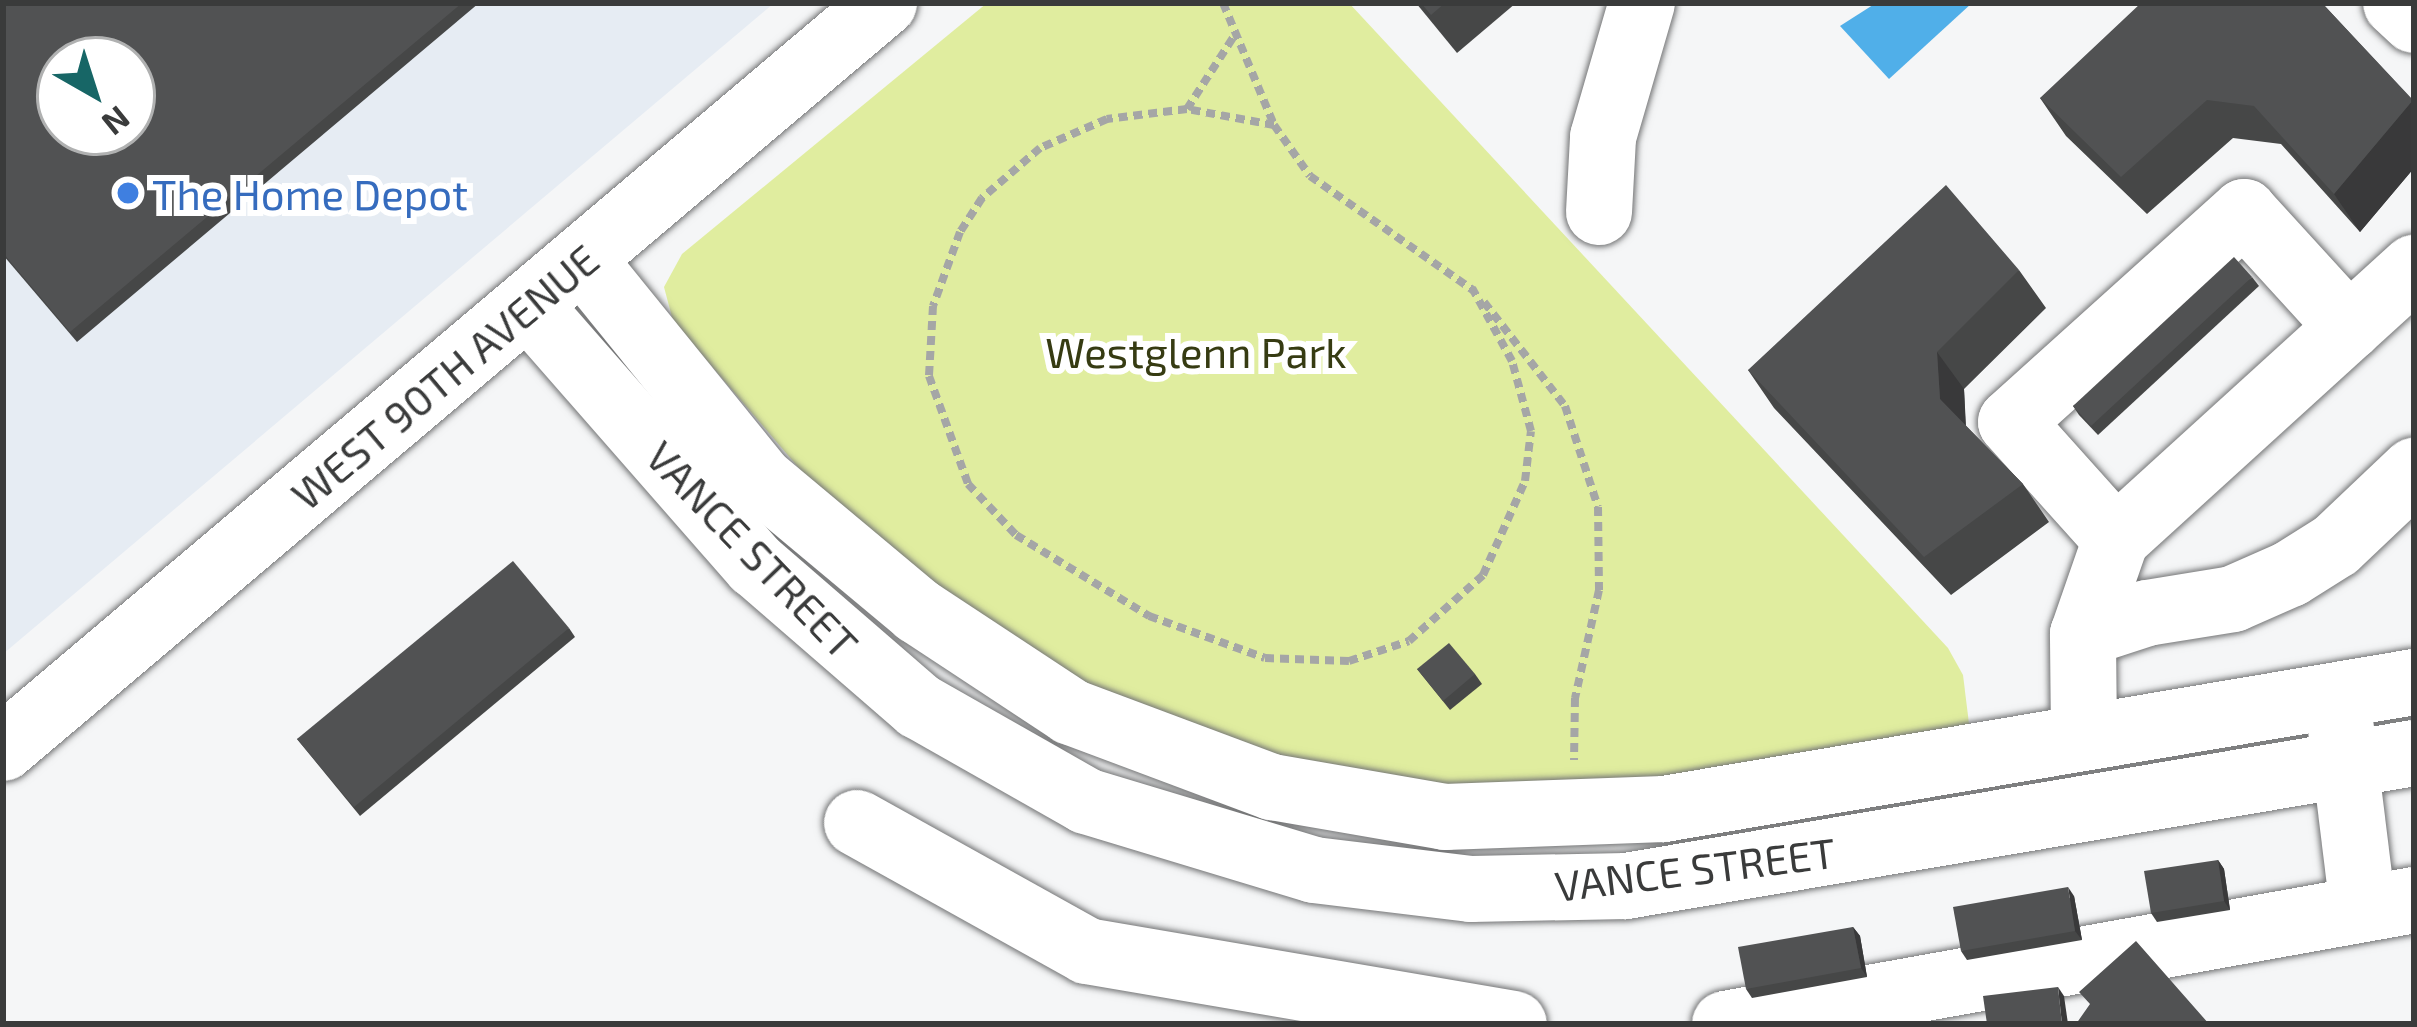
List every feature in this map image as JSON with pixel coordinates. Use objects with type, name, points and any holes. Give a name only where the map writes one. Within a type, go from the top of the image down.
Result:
[{"type":"street","name":"WEST 90TH AVENUE","points":[[3,748],[884,3]]},
{"type":"street","points":[[1599,212],[1604,136],[1642,3]]},
{"type":"street","points":[[2396,3],[2414,20]]},
{"type":"street","points":[[2116,539],[2011,422],[2244,212],[2349,327]]},
{"type":"street","name":"VANCE STREET","points":[[582,259],[760,479],[848,558],[1071,712],[1191,762],[1350,804],[1517,818],[1749,797],[2084,735],[2383,687]]},
{"type":"street","points":[[2084,735],[2084,634],[2116,539],[2414,268]]},
{"type":"street","name":"VANCE STREET","points":[[528,305],[756,565],[920,706],[1086,801],[1314,870],[1471,889],[1626,886],[2395,769]]},
{"type":"street","points":[[2084,634],[2147,613],[2233,599],[2290,574],[2336,545],[2414,472]]},
{"type":"street","points":[[1725,1024],[2388,904],[2395,769],[2383,687]]},
{"type":"street","points":[[857,823],[1087,951],[1514,1024]]},
{"type":"path","points":[[1223,3],[1274,125],[1310,176],[1472,288],[1565,406],[1598,507],[1599,590],[1575,698],[1574,778]]},
{"type":"path","points":[[1186,110],[1234,35]]},
{"type":"path","points":[[1274,125],[1186,110],[1107,119],[1040,148],[982,198],[943,269],[929,376],[944,432],[968,484],[1046,556],[1149,616],[1265,658],[1349,661],[1432,628],[1496,556],[1521,495],[1529,447],[1512,362],[1472,288]]},
{"type":"shaded area","points":[[3,3],[774,3],[3,654]]},
{"type":"green space","name":"Westglenn Park","points":[[987,3],[1349,3],[1948,648],[1963,675],[1970,732],[1523,798],[1286,768],[1070,683],[857,536],[673,321],[664,287],[682,254]]},
{"type":"water","points":[[1876,3],[1972,3],[1889,79],[1840,26]]},
{"type":"building","name":"The Home Depot","points":[[3,3],[462,3],[70,332],[3,253]]},
{"type":"building","points":[[1421,3],[1445,3],[1431,15]]},
{"type":"building","points":[[2141,3],[2322,3],[2413,100],[2334,194],[2254,106],[2207,100],[2121,177],[2040,98]]},
{"type":"building","points":[[1946,185],[2019,270],[1937,352],[1940,399],[2023,484],[1924,557],[1748,370]]},
{"type":"building","points":[[2234,257],[2252,277],[2091,426],[2073,406]]},
{"type":"building","points":[[513,561],[569,628],[354,807],[297,739]]},
{"type":"building","points":[[1449,643],[1475,674],[1443,701],[1417,669]]},
{"type":"building","points":[[2218,860],[2224,901],[2151,913],[2144,871]]},
{"type":"building","points":[[2068,887],[2075,931],[1961,951],[1953,907]]},
{"type":"building","points":[[1853,927],[1861,968],[1746,989],[1738,947]]},
{"type":"building","points":[[2136,941],[2209,1024],[2076,1024],[2090,1004],[2079,992]]},
{"type":"building","points":[[2058,987],[2062,1024],[1987,1024],[1983,996]]},
{"type":"place","name":"The Home Depot","points":[[128,193]]}]
